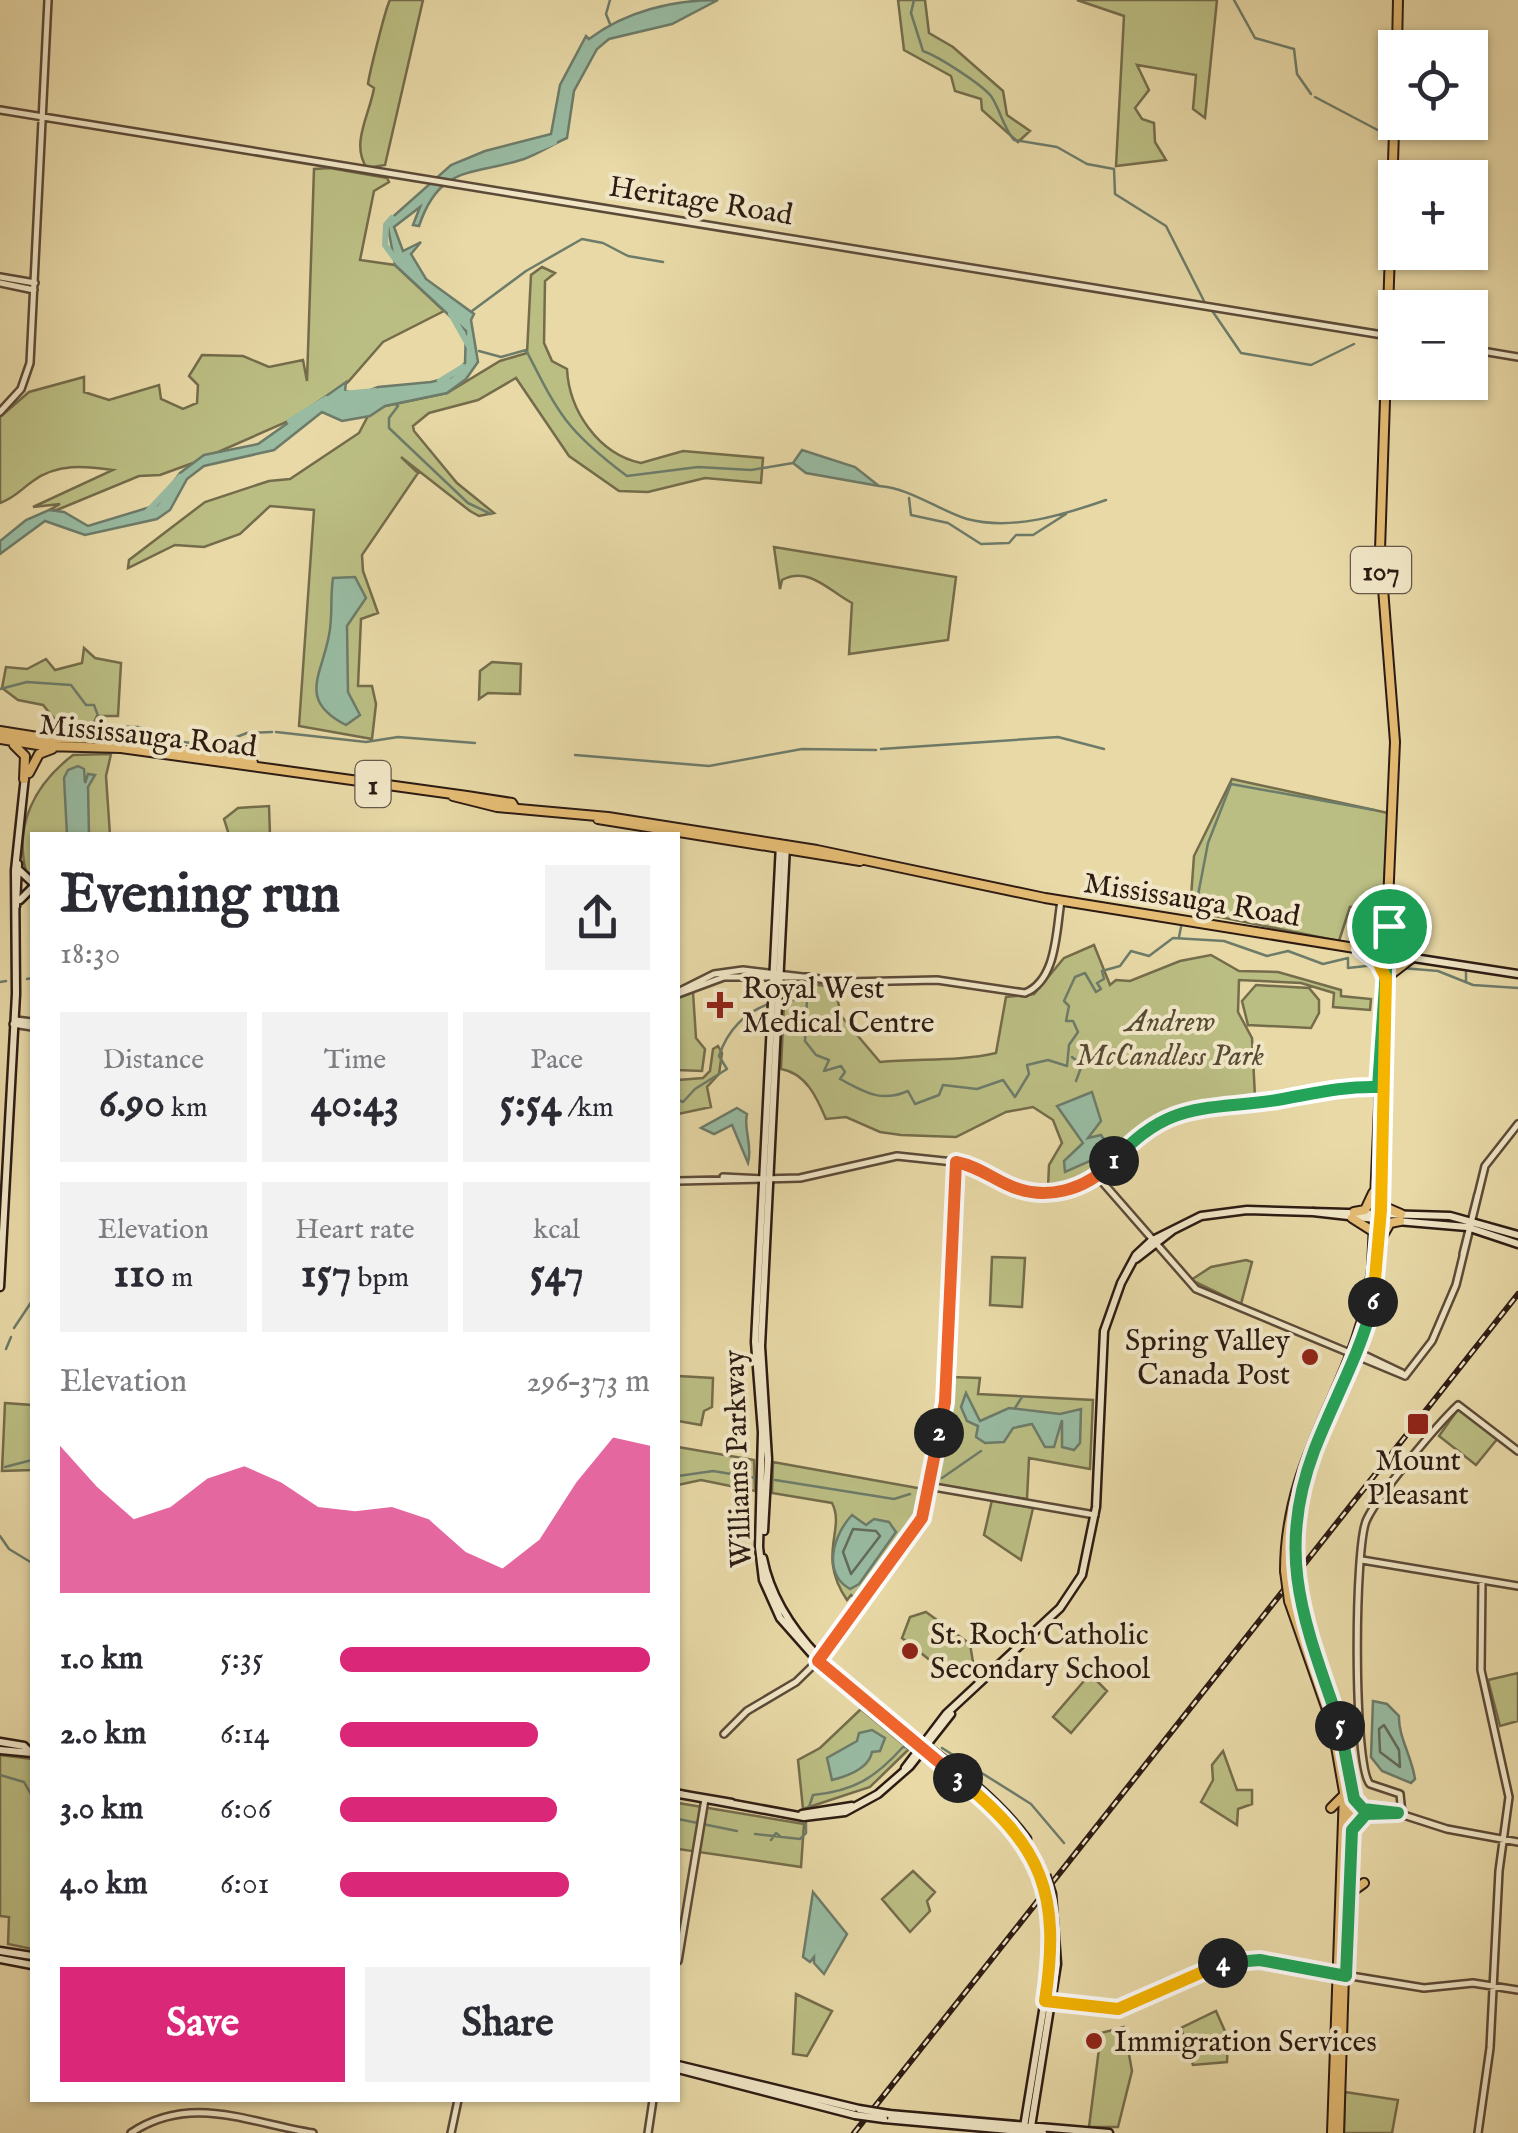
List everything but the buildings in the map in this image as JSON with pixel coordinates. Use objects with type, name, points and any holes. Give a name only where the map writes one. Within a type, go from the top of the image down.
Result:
[{"type":"main road","points":[[1397,30],[1398,0]]},
{"type":"main road","name":"107","points":[[1393,290],[1395,140]]},
{"type":"main road","name":"107","points":[[1340,2133],[1348,1793],[1332,1724],[1292,1597],[1289,1508],[1298,1474],[1355,1352],[1373,1302],[1379,1246],[1382,1034],[1395,729],[1380,552],[1388,400]]},
{"type":"main road","points":[[0,737],[24,753],[26,776]]},
{"type":"main road","name":"Mississauga Road","points":[[0,737],[121,748],[594,818],[860,860],[1061,901],[1518,974]]},
{"type":"main road","name":"Mississauga Road","points":[[33,742],[115,738],[292,772]]},
{"type":"main road","points":[[0,1288],[16,994],[18,867],[23,796],[33,742]]},
{"type":"main road","points":[[26,776],[39,754],[66,746]]},
{"type":"main road","name":"Williams Parkway","points":[[782,848],[760,1346],[768,1460],[763,1558],[778,1608],[820,1659],[1005,1818],[1026,1843],[1045,1877],[1053,1945],[1027,2130]]},
{"type":"main road","points":[[18,867],[30,883]]},
{"type":"main road","points":[[17,904],[30,888]]},
{"type":"main road","points":[[1389,926],[1362,949],[1378,962],[1386,978],[1412,958]]},
{"type":"main road","points":[[1353,1215],[1365,1210],[1378,1186]]},
{"type":"main road","points":[[1378,1186],[1386,1206],[1400,1218]]},
{"type":"main road","points":[[680,1794],[799,1814],[817,1815],[854,1806],[884,1790],[951,1713],[1069,1597],[1087,1562],[1095,1515],[1104,1336],[1114,1298],[1136,1259],[1172,1230],[1229,1210],[1471,1224],[1518,1235]]},
{"type":"main road","points":[[1353,1215],[1374,1232]]},
{"type":"main road","name":"107","points":[[1355,1352],[1370,1285],[1377,1216]]},
{"type":"main road","points":[[1379,1246],[1388,1226],[1400,1218]]},
{"type":"main road","points":[[1471,1224],[1518,1244]]},
{"type":"main road","points":[[1,1748],[30,1753]]},
{"type":"main road","points":[[1331,1808],[1348,1793],[1365,1812],[1352,1830]]},
{"type":"main road","name":"107","points":[[1332,2133],[1349,1898],[1352,1830],[1348,1811]]},
{"type":"main road","points":[[1349,1898],[1351,1889],[1364,1883],[1356,1880],[1350,1868]]},
{"type":"main road","points":[[0,1950],[30,1956]]},
{"type":"main road","points":[[0,1960],[30,1964]]},
{"type":"main road","points":[[680,2068],[886,2117],[1109,2133]]},
{"type":"main road","points":[[1027,2130],[1043,2133]]},
{"type":"street","points":[[0,412],[17,396],[28,373],[48,0]]},
{"type":"street","name":"Heritage Road","points":[[0,110],[1378,334]]},
{"type":"street","points":[[0,280],[34,286]]},
{"type":"street","points":[[1488,352],[1518,357]]},
{"type":"street","points":[[17,886],[30,886]]},
{"type":"street","points":[[680,992],[721,972],[846,982],[937,980],[1025,994],[1038,986],[1049,970],[1061,901]]},
{"type":"street","points":[[13,1022],[30,1025]]},
{"type":"street","points":[[680,1181],[802,1178],[881,1156],[956,1162],[1030,1192],[1065,1191],[1098,1177],[1142,1132],[1176,1112],[1328,1088],[1382,1087]]},
{"type":"street","points":[[1098,1177],[1200,1292],[1355,1352],[1405,1376],[1420,1360],[1452,1294],[1486,1165],[1518,1124]]},
{"type":"street","points":[[724,1734],[746,1711],[796,1682],[820,1659],[912,1537],[922,1518],[945,1402],[956,1162]]},
{"type":"street","points":[[1400,1814],[1400,1794],[1371,1785],[1362,1772],[1357,1696],[1366,1519],[1456,1406],[1518,1451]]},
{"type":"street","points":[[928,1486],[1095,1515]]},
{"type":"street","points":[[1362,1560],[1518,1586]]},
{"type":"street","points":[[1478,2133],[1492,2018],[1508,1797],[1479,1659],[1482,1580]]},
{"type":"street","points":[[680,1949],[705,1798]]},
{"type":"street","points":[[1348,1811],[1400,1814],[1447,1829],[1518,1842]]},
{"type":"street","points":[[1048,2002],[1100,2010],[1133,2006],[1215,1966],[1238,1960],[1424,1988],[1467,1983],[1518,1990]]},
{"type":"street","points":[[451,2133],[458,2102]]},
{"type":"street","points":[[648,2133],[653,2102]]},
{"type":"street","points":[[131,2133],[162,2116],[214,2110],[314,2133]]},
{"type":"green space","points":[[390,0],[423,0],[385,165],[367,168],[360,149],[374,88],[368,84]]},
{"type":"green space","points":[[898,0],[925,0],[929,33],[953,47],[1003,91],[1007,115],[1030,131],[1018,142],[982,110],[981,99],[955,91],[951,76],[904,50]]},
{"type":"green space","points":[[1077,0],[1217,0],[1205,118],[1193,109],[1196,75],[1137,65],[1149,90],[1135,108],[1142,119],[1154,123],[1155,142],[1166,160],[1116,166],[1124,16]]},
{"type":"green space","points":[[314,169],[387,178],[389,182],[374,191],[360,260],[395,265],[444,311],[383,342],[348,382],[291,420],[193,463],[160,475],[139,476],[57,510],[49,510],[60,504],[33,507],[113,470],[61,469],[42,475],[0,503],[0,417],[29,392],[84,377],[84,392],[109,400],[159,385],[161,399],[183,409],[197,403],[198,385],[189,376],[202,355],[243,356],[269,367],[303,360],[307,381]]},
{"type":"green space","points":[[542,267],[555,273],[545,281],[544,343],[552,361],[567,369],[573,400],[599,440],[641,463],[683,451],[763,458],[761,483],[705,478],[648,492],[619,491],[569,456],[516,378],[478,400],[429,413],[413,426],[414,431],[457,483],[494,513],[479,516],[470,511],[401,457],[418,473],[362,555],[363,571],[378,613],[361,619],[358,686],[372,686],[376,704],[372,739],[299,726],[314,510],[270,506],[240,534],[204,547],[175,545],[128,568],[129,560],[205,502],[269,481],[290,479],[359,433],[368,416],[385,406],[447,393],[500,361],[527,353],[531,275]]},
{"type":"green space","points":[[774,547],[956,577],[948,640],[849,654],[852,603],[818,581],[801,576],[782,580],[780,589]]},
{"type":"green space","points":[[84,648],[95,658],[121,663],[118,716],[97,716],[91,729],[62,728],[43,705],[18,700],[2,688],[6,667],[27,669],[46,659],[55,670],[82,663]]},
{"type":"green space","points":[[492,662],[521,664],[520,694],[488,693],[479,699],[480,671]]},
{"type":"green space","points":[[111,754],[106,776],[110,832],[30,832],[30,877],[23,857],[23,840],[30,808],[47,780],[73,755]]},
{"type":"green space","points":[[1232,779],[1388,813],[1383,906],[1350,907],[1339,941],[1190,911],[1194,856]]},
{"type":"green space","points":[[269,806],[270,832],[228,832],[224,819],[238,808]]},
{"type":"green space","name":"Andrew McCandless Park","points":[[1094,945],[1110,985],[1116,980],[1130,981],[1180,961],[1211,955],[1239,971],[1278,972],[1341,990],[1341,996],[1371,999],[1370,1010],[1333,1007],[1334,993],[1301,983],[1239,980],[1238,1012],[1252,1038],[1255,1097],[1201,1102],[1162,1113],[1092,1171],[1065,1185],[1048,1188],[1049,1165],[1062,1143],[1053,1120],[1033,1107],[1006,1112],[956,1137],[880,1132],[846,1117],[826,1119],[804,1081],[781,1069],[785,981],[835,987],[841,1016],[880,1062],[967,1058],[996,1053],[1006,997],[1034,994],[1064,958]]},
{"type":"green space","points":[[1256,985],[1309,988],[1319,1000],[1319,1013],[1311,1028],[1248,1025],[1242,1001]]},
{"type":"green space","points":[[693,992],[696,1038],[705,1049],[702,1071],[680,1070],[680,997]]},
{"type":"green space","points":[[718,1046],[722,1053],[719,1074],[707,1087],[711,1107],[680,1114],[680,1080],[703,1078],[710,1071],[713,1049]]},
{"type":"green space","points":[[992,1257],[1025,1258],[1022,1307],[990,1305]]},
{"type":"green space","points":[[1252,1262],[1241,1304],[1191,1280],[1211,1267]]},
{"type":"green space","points":[[680,1376],[713,1378],[712,1407],[704,1411],[701,1425],[680,1421]]},
{"type":"green space","points":[[951,1377],[980,1378],[978,1394],[1093,1400],[1090,1469],[1029,1458],[1027,1499],[934,1485]]},
{"type":"green space","points":[[5,1403],[30,1405],[30,1470],[2,1471]]},
{"type":"green space","points":[[1459,1408],[1498,1438],[1476,1465],[1439,1436]]},
{"type":"green space","points":[[680,1447],[754,1460],[755,1491],[701,1480],[680,1485]]},
{"type":"green space","points":[[773,1462],[923,1489],[909,1534],[860,1602],[851,1595],[847,1600],[838,1584],[832,1556],[836,1523],[832,1503],[772,1493]]},
{"type":"green space","points":[[992,1500],[1033,1508],[1021,1560],[984,1535]]},
{"type":"green space","points":[[926,1612],[970,1644],[973,1662],[964,1672],[950,1676],[902,1638],[910,1617]]},
{"type":"green space","points":[[1518,1673],[1518,1721],[1500,1726],[1488,1680]]},
{"type":"green space","points":[[1090,1674],[1107,1691],[1071,1733],[1053,1717]]},
{"type":"green space","points":[[861,1709],[909,1749],[870,1787],[803,1809],[798,1760],[820,1748]]},
{"type":"green space","points":[[1223,1751],[1237,1790],[1252,1790],[1252,1804],[1238,1809],[1237,1825],[1201,1802],[1213,1780],[1212,1765]]},
{"type":"green space","points":[[0,1755],[30,1759],[30,1949],[8,1944],[9,1917],[0,1916]]},
{"type":"green space","points":[[680,1803],[804,1824],[801,1867],[680,1849]]},
{"type":"green space","points":[[913,1871],[935,1892],[927,1901],[930,1911],[910,1932],[882,1899]]},
{"type":"green space","points":[[796,1994],[832,2011],[807,2056],[793,2054]]},
{"type":"green space","points":[[1216,2011],[1228,2038],[1227,2062],[1193,2065],[1181,2028]]},
{"type":"green space","points":[[1124,2027],[1132,2071],[1118,2127],[1089,2127],[1101,2033]]},
{"type":"green space","points":[[1345,2092],[1398,2100],[1392,2133],[1344,2133]]},
{"type":"water","points":[[718,0],[672,24],[609,39],[597,49],[574,91],[567,138],[524,159],[473,171],[448,182],[427,206],[419,226],[413,225],[420,207],[394,227],[403,251],[421,242],[411,254],[426,279],[474,314],[471,320],[478,362],[466,379],[447,393],[385,406],[370,416],[342,421],[322,412],[274,450],[204,466],[187,479],[170,510],[157,519],[85,535],[45,521],[0,554],[0,541],[26,520],[49,510],[64,512],[88,526],[157,505],[180,473],[204,455],[258,444],[346,382],[345,391],[360,394],[378,387],[451,377],[465,363],[466,331],[395,265],[387,222],[451,165],[485,151],[551,134],[560,85],[586,36],[589,39],[618,21],[650,9]]},
{"type":"water","points":[[802,450],[855,467],[879,486],[806,473],[793,463]]},
{"type":"water","points":[[355,577],[366,598],[347,626],[348,692],[360,715],[346,725],[322,706],[316,686],[330,628],[333,578]]},
{"type":"water","points":[[78,766],[84,769],[85,783],[88,774],[95,775],[88,787],[89,832],[67,832],[64,778],[68,770]]},
{"type":"water","points":[[1092,1092],[1101,1121],[1088,1138],[1101,1135],[1105,1141],[1090,1161],[1065,1172],[1064,1161],[1083,1143],[1057,1106]]},
{"type":"water","points":[[737,1108],[747,1114],[748,1163],[732,1125],[714,1134],[701,1128]]},
{"type":"water","points":[[966,1393],[980,1421],[1009,1408],[1060,1414],[1081,1409],[1080,1443],[1074,1450],[1062,1447],[1062,1420],[1054,1447],[1045,1447],[1032,1424],[1013,1428],[1004,1442],[985,1443],[976,1437],[978,1426],[967,1421],[961,1407]]},
{"type":"water","points":[[852,1515],[866,1525],[874,1519],[889,1522],[896,1532],[859,1584],[850,1589],[836,1574],[833,1554]]},
{"type":"water","points":[[1373,1701],[1387,1704],[1399,1716],[1415,1779],[1411,1783],[1382,1771],[1371,1757]]},
{"type":"water","points":[[872,1730],[885,1738],[880,1751],[872,1752],[867,1763],[857,1770],[832,1780],[827,1758],[857,1741],[859,1733]]},
{"type":"water","points":[[813,1892],[847,1934],[824,1974],[814,1963],[814,1957],[810,1962],[803,1957]]},
{"type":"waterway","points":[[610,0],[606,14],[610,24]]},
{"type":"waterway","points":[[914,0],[911,13],[923,51],[986,91],[1014,140],[1057,147],[1087,164],[1114,169],[1115,194],[1166,226],[1204,301]]},
{"type":"waterway","points":[[1234,0],[1255,38],[1294,49],[1297,74],[1311,94]]},
{"type":"waterway","points":[[1315,97],[1378,130]]},
{"type":"waterway","points":[[529,152],[554,142]]},
{"type":"waterway","points":[[392,218],[386,225],[385,245],[396,260]]},
{"type":"waterway","points":[[472,311],[526,271],[582,239],[603,243],[628,256],[663,262]]},
{"type":"waterway","points":[[1213,312],[1241,353],[1311,365],[1354,344]]},
{"type":"waterway","points":[[451,314],[469,346]]},
{"type":"waterway","points":[[479,351],[501,357],[526,350],[566,421],[627,476],[698,467],[751,470],[793,463]]},
{"type":"waterway","points":[[440,381],[463,367]]},
{"type":"waterway","points":[[343,394],[375,391]]},
{"type":"waterway","points":[[290,421],[326,399]]},
{"type":"waterway","points":[[395,404],[398,406],[389,418],[389,428],[468,503],[491,514]]},
{"type":"waterway","points":[[148,511],[180,477]]},
{"type":"waterway","points":[[879,486],[984,522],[1037,520],[1106,500]]},
{"type":"waterway","points":[[909,498],[911,515],[948,523],[981,544],[1009,543],[1016,535],[1033,535],[1066,514]]},
{"type":"waterway","points":[[0,689],[27,682],[71,685],[86,705],[94,705],[102,726],[138,727],[184,742],[213,746],[247,733],[272,732]]},
{"type":"waterway","points":[[276,732],[366,742],[398,737],[475,743]]},
{"type":"waterway","points":[[881,749],[1058,737],[1104,749]]},
{"type":"waterway","points":[[575,755],[709,766],[802,749],[876,750]]},
{"type":"waterway","points":[[1194,916],[1208,843],[1231,784],[1374,810]]},
{"type":"waterway","points":[[1179,937],[1181,927]]},
{"type":"waterway","points":[[781,1001],[807,999],[805,1041],[816,1055],[829,1060],[824,1071],[841,1066],[845,1072],[840,1079],[857,1088],[881,1096],[908,1091],[915,1104],[939,1095],[943,1085],[977,1089],[1003,1080],[1015,1097],[1029,1074],[1027,1065],[1048,1060],[1067,1066],[1069,1045],[1078,1032],[1073,1021],[1066,1021],[1069,1006],[1064,1001],[1075,977],[1085,973],[1096,992],[1101,989],[1097,983],[1104,979],[1102,971],[1120,966],[1131,951],[1149,956],[1173,938],[1224,941],[1267,956],[1288,951],[1323,964],[1348,958],[1348,968],[1375,965]]},
{"type":"waterway","points":[[1402,968],[1438,971],[1473,985],[1518,988]]},
{"type":"waterway","points":[[1466,970],[1466,981]]},
{"type":"waterway","points":[[0,982],[6,981]]},
{"type":"waterway","points":[[680,1101],[727,1069],[719,1056],[727,1038],[745,1017],[769,1004]]},
{"type":"waterway","points":[[1072,1057],[1082,1065],[1076,1081]]},
{"type":"waterway","points":[[14,1328],[30,1304]]},
{"type":"waterway","points":[[6,1349],[11,1337]]},
{"type":"waterway","points":[[1015,1408],[1022,1397]]},
{"type":"waterway","points":[[942,1478],[981,1451]]},
{"type":"waterway","points":[[5,1467],[30,1461]]},
{"type":"waterway","points":[[680,1476],[713,1471],[756,1478]]},
{"type":"waterway","points":[[775,1480],[894,1499],[910,1494]]},
{"type":"waterway","points":[[0,1536],[9,1549],[30,1562]]},
{"type":"waterway","points":[[807,1813],[813,1795],[863,1781],[903,1747],[909,1748]]},
{"type":"waterway","points":[[942,1748],[1031,1804],[1064,1843]]},
{"type":"waterway","points":[[0,1775],[24,1782],[30,1792]]},
{"type":"waterway","points":[[680,1819],[737,1831]]},
{"type":"waterway","points":[[755,1834],[800,1839],[806,1833],[806,1821]]},
{"type":"waterway","points":[[771,1840],[776,1833],[781,1837]]},
{"type":"railway","points":[[854,2133],[1518,1294]]},
{"type":"place","name":"Royal West Medical Centre","points":[[720,1005]]},
{"type":"place","name":"Spring Valley Canada Post","points":[[1310,1357]]},
{"type":"place","name":"Mount Pleasant","points":[[1418,1424]]},
{"type":"place","name":"St. Roch Catholic Secondary School","points":[[910,1651]]},
{"type":"place","name":"Immigration Services","points":[[1094,2041]]},
{"type":"route","points":[[1389,926],[1375,942],[1361,949],[1378,962],[1386,978],[1382,1034],[1387,1038],[1376,1282],[1367,1327],[1308,1469],[1294,1528],[1298,1601],[1340,1726],[1351,1794],[1363,1809],[1398,1813],[1366,1814],[1352,1830],[1346,1976],[1260,1960],[1238,1960],[1215,1966],[1133,2006],[1100,2010],[1045,2001],[1053,1945],[1051,1910],[1043,1879],[1026,1843],[996,1810],[867,1706],[818,1661],[895,1561],[922,1518],[945,1402],[956,1162],[982,1169],[1018,1189],[1065,1191],[1098,1177],[1142,1132],[1176,1112],[1277,1100],[1342,1086],[1378,1087],[1380,1038],[1382,1034],[1388,954],[1389,926]]}]
